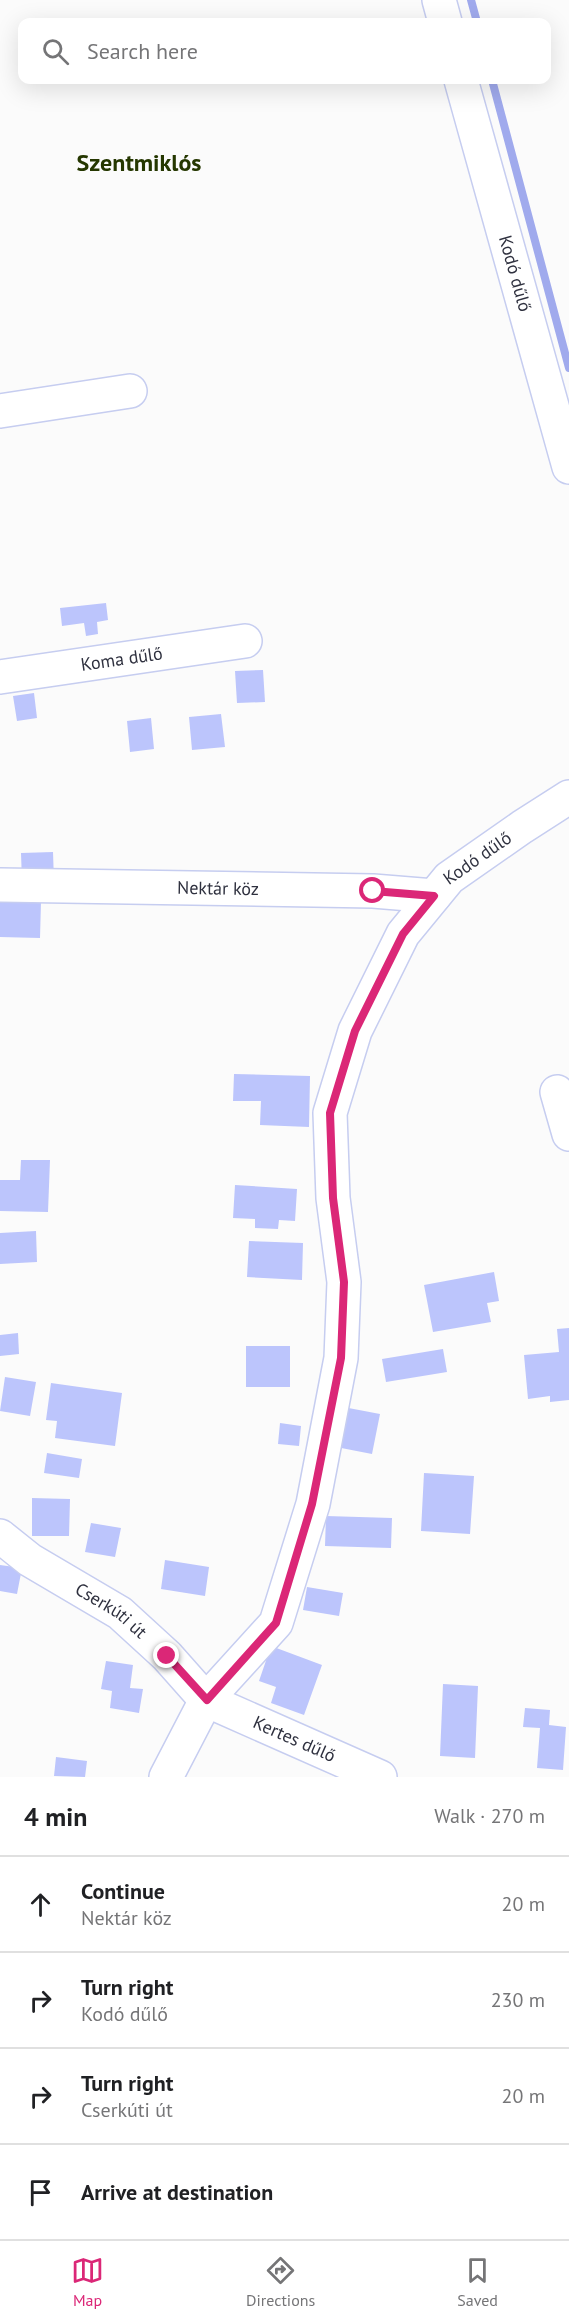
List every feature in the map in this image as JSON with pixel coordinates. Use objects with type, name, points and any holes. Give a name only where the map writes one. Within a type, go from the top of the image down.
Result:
[{"type":"street","points":[[439,0],[445,18]]},
{"type":"street","name":"Kodó dűlő","points":[[462,84],[569,468]]},
{"type":"street","points":[[0,411],[130,391]]},
{"type":"street","name":"Koma dűlő","points":[[0,677],[245,641]]},
{"type":"street","name":"Kodó dűlő","points":[[166,1777],[207,1700],[276,1623],[312,1504],[341,1358],[344,1282],[333,1198],[330,1113],[355,1031],[403,934],[449,878],[522,827],[569,798]]},
{"type":"street","name":"Nektár köz","points":[[0,885],[362,891],[434,896]]},
{"type":"street","points":[[557,1092],[569,1134]]},
{"type":"street","name":"Cserkúti út","points":[[0,1536],[30,1560],[120,1613],[167,1656],[207,1700]]},
{"type":"street","name":"Kertes dűlő","points":[[207,1700],[380,1777]]},
{"type":"building","points":[[106,603],[108,620],[97,622],[98,634],[86,636],[84,623],[62,626],[60,608]]},
{"type":"building","points":[[263,670],[265,702],[237,703],[235,671]]},
{"type":"building","points":[[34,693],[37,718],[17,721],[13,696]]},
{"type":"building","points":[[221,714],[225,747],[192,750],[189,717]]},
{"type":"building","points":[[151,718],[154,749],[130,752],[127,721]]},
{"type":"building","points":[[53,852],[54,881],[22,882],[21,853]]},
{"type":"building","points":[[0,901],[41,901],[40,938],[0,937]]},
{"type":"building","points":[[234,1074],[310,1076],[309,1127],[260,1125],[261,1101],[233,1101]]},
{"type":"building","points":[[21,1160],[50,1160],[48,1212],[0,1211],[0,1180],[20,1180]]},
{"type":"building","points":[[235,1185],[297,1189],[295,1221],[279,1220],[278,1229],[255,1228],[255,1219],[233,1218]]},
{"type":"building","points":[[36,1231],[37,1262],[0,1264],[0,1233]]},
{"type":"building","points":[[249,1241],[303,1243],[302,1280],[247,1277]]},
{"type":"building","points":[[494,1272],[499,1301],[487,1303],[491,1322],[433,1332],[424,1285]]},
{"type":"building","points":[[569,1328],[569,1400],[550,1402],[550,1396],[528,1399],[524,1355],[559,1352],[557,1329]]},
{"type":"building","points":[[18,1333],[19,1354],[0,1356],[0,1335]]},
{"type":"building","points":[[246,1346],[290,1346],[290,1387],[246,1387]]},
{"type":"building","points":[[443,1349],[447,1372],[386,1382],[382,1359]]},
{"type":"building","points":[[5,1377],[36,1382],[30,1416],[0,1411]]},
{"type":"building","points":[[51,1383],[122,1393],[115,1446],[55,1438],[57,1421],[46,1420]]},
{"type":"building","points":[[338,1406],[380,1414],[372,1454],[331,1446]]},
{"type":"building","points":[[280,1423],[301,1426],[299,1446],[278,1444]]},
{"type":"building","points":[[47,1453],[82,1459],[79,1478],[44,1473]]},
{"type":"building","points":[[424,1473],[474,1476],[470,1534],[421,1531]]},
{"type":"building","points":[[32,1498],[70,1499],[69,1536],[32,1536]]},
{"type":"building","points":[[326,1516],[392,1518],[391,1548],[325,1546]]},
{"type":"building","points":[[91,1523],[121,1528],[115,1557],[85,1552]]},
{"type":"building","points":[[165,1560],[209,1567],[205,1596],[161,1589]]},
{"type":"building","points":[[0,1565],[22,1568],[17,1594],[0,1591]]},
{"type":"building","points":[[307,1587],[343,1593],[339,1616],[303,1610]]},
{"type":"building","points":[[271,1646],[322,1665],[304,1715],[271,1703],[276,1687],[259,1681]]},
{"type":"building","points":[[106,1661],[133,1665],[130,1688],[143,1689],[139,1713],[110,1708],[112,1691],[101,1689]]},
{"type":"building","points":[[443,1684],[478,1686],[475,1758],[440,1756]]},
{"type":"building","points":[[525,1708],[550,1710],[549,1725],[566,1727],[563,1770],[537,1768],[540,1728],[523,1727]]},
{"type":"building","points":[[56,1757],[87,1761],[85,1777],[54,1776]]},
{"type":"waterway","points":[[471,0],[476,18]]},
{"type":"waterway","points":[[493,84],[569,368]]},
{"type":"district","name":"Szentmiklós","points":[[139,163]]},
{"type":"route","points":[[167,1656],[207,1700],[276,1623],[312,1504],[341,1358],[344,1282],[333,1198],[330,1113],[355,1031],[403,934],[434,896],[373,891]]}]
